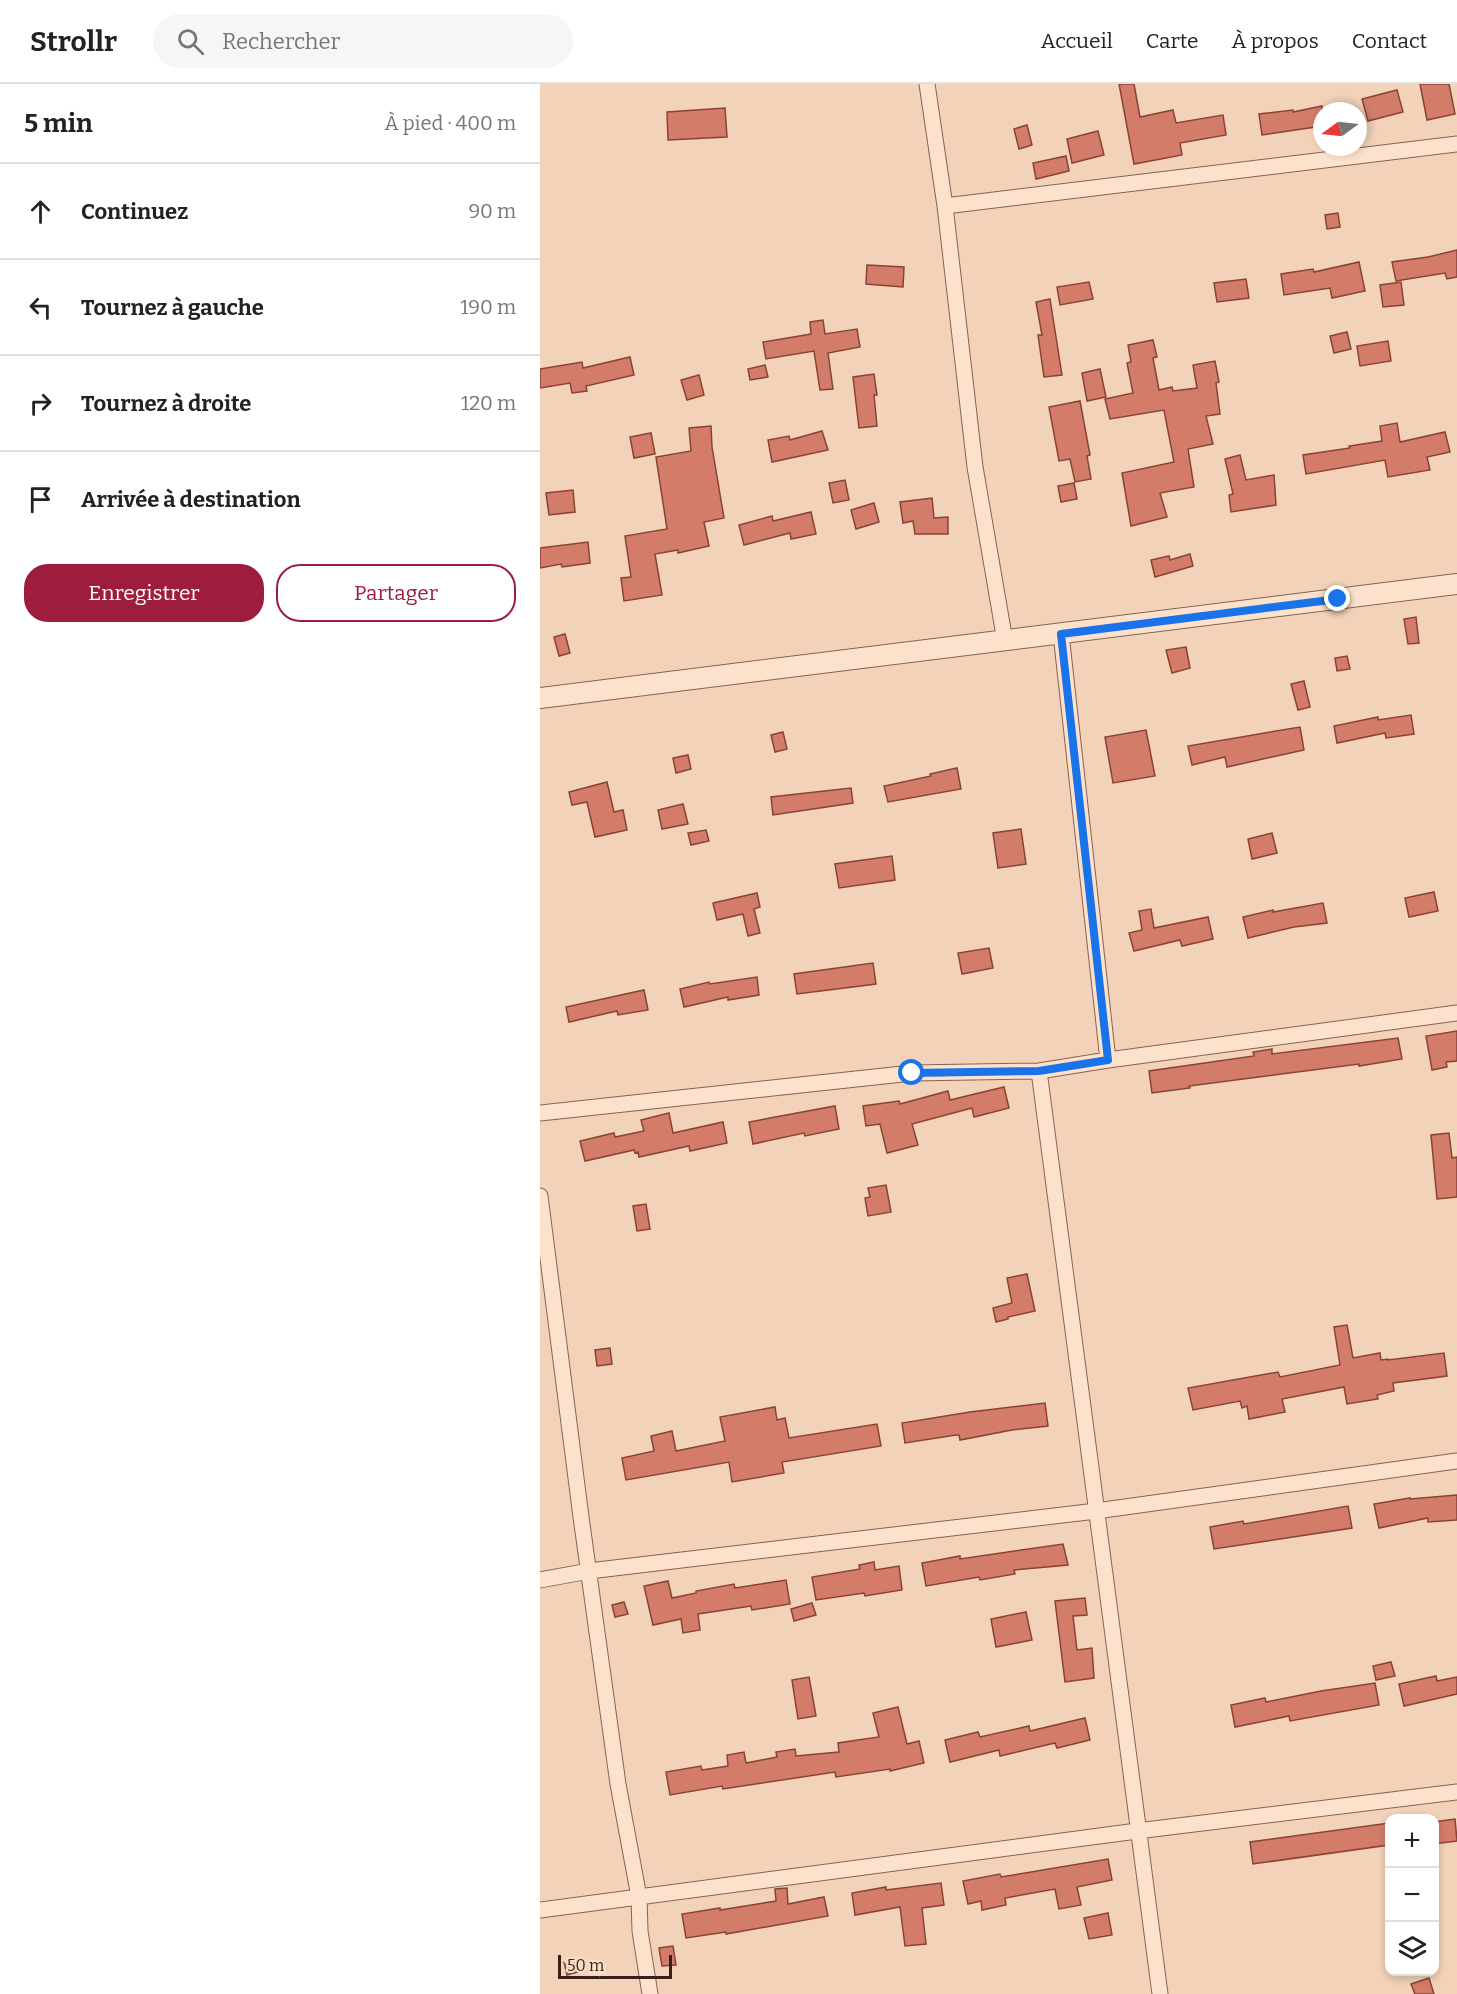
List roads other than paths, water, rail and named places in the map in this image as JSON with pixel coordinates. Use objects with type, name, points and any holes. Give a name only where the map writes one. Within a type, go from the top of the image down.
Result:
[{"type":"street","points":[[927,84],[945,206],[975,467],[1005,640]]},
{"type":"street","points":[[945,206],[1457,144]]},
{"type":"street","points":[[540,699],[1457,584]]},
{"type":"street","points":[[1061,634],[1108,1060]]},
{"type":"street","points":[[540,1113],[912,1073],[1039,1071],[1457,1013]]},
{"type":"street","points":[[1039,1071],[1160,1994]]},
{"type":"street","points":[[540,1196],[566,1411],[618,1784],[639,1897],[640,1931],[650,1994]]},
{"type":"street","points":[[540,1580],[589,1571],[1096,1511],[1457,1461]]},
{"type":"street","points":[[540,1910],[1137,1831],[1457,1792]]}]
